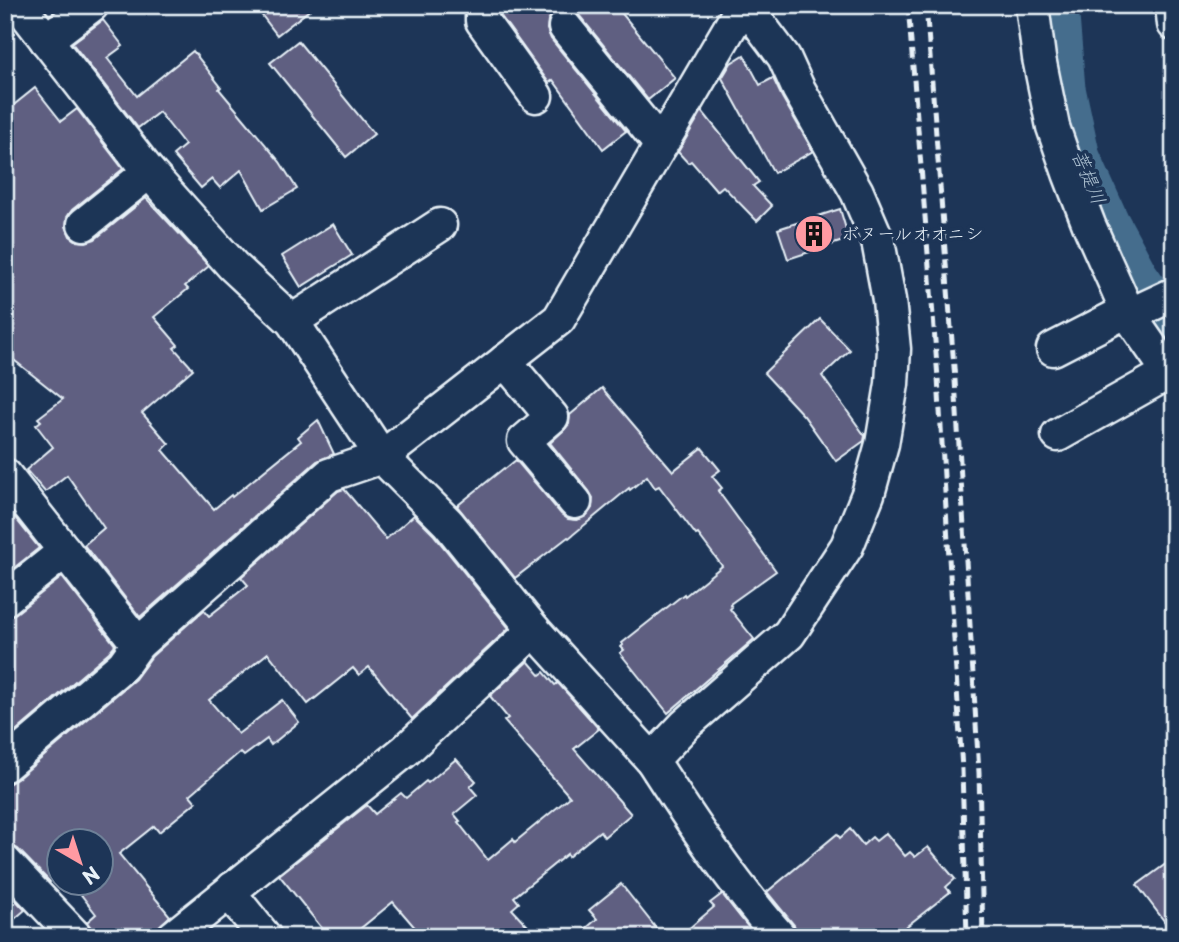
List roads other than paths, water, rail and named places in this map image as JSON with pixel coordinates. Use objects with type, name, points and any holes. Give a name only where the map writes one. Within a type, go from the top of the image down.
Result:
[{"type":"street","points":[[19,5],[149,172],[233,266],[292,321],[382,457],[448,523],[534,630],[652,760],[749,902],[780,937]]},
{"type":"street","points":[[46,40],[92,5]]},
{"type":"street","points":[[482,5],[482,21],[536,96]]},
{"type":"street","points":[[5,765],[123,665],[138,644],[329,475],[382,457],[559,319],[744,5],[783,57],[857,192],[878,241],[894,349],[892,384],[882,444],[868,494],[847,546],[789,634],[685,725],[652,760]]},
{"type":"street","points":[[1032,5],[1053,127],[1089,225],[1131,313],[1171,376],[1058,435]]},
{"type":"street","points":[[1172,5],[1174,23]]},
{"type":"street","points":[[565,26],[661,145]]},
{"type":"street","points":[[84,224],[149,172]]},
{"type":"street","points":[[292,321],[440,225]]},
{"type":"street","points":[[1053,349],[1174,294]]},
{"type":"street","points":[[506,361],[552,417],[524,441],[575,502]]},
{"type":"street","points":[[5,475],[138,644]]},
{"type":"street","points":[[5,599],[65,551]]},
{"type":"street","points":[[173,937],[406,750],[534,630]]},
{"type":"street","points":[[5,862],[76,937]]},
{"type":"street","points":[[233,888],[236,901],[265,937]]},
{"type":"waterway","name":"菩提川","points":[[1055,5],[1062,89],[1077,158],[1106,223],[1135,277],[1174,332]]},
{"type":"railway","points":[[908,5],[938,378],[962,770],[967,937]]},
{"type":"railway","points":[[926,5],[955,380],[979,773],[983,937]]},
{"type":"place","name":"ボヌールオオニシ","points":[[814,234]]}]
